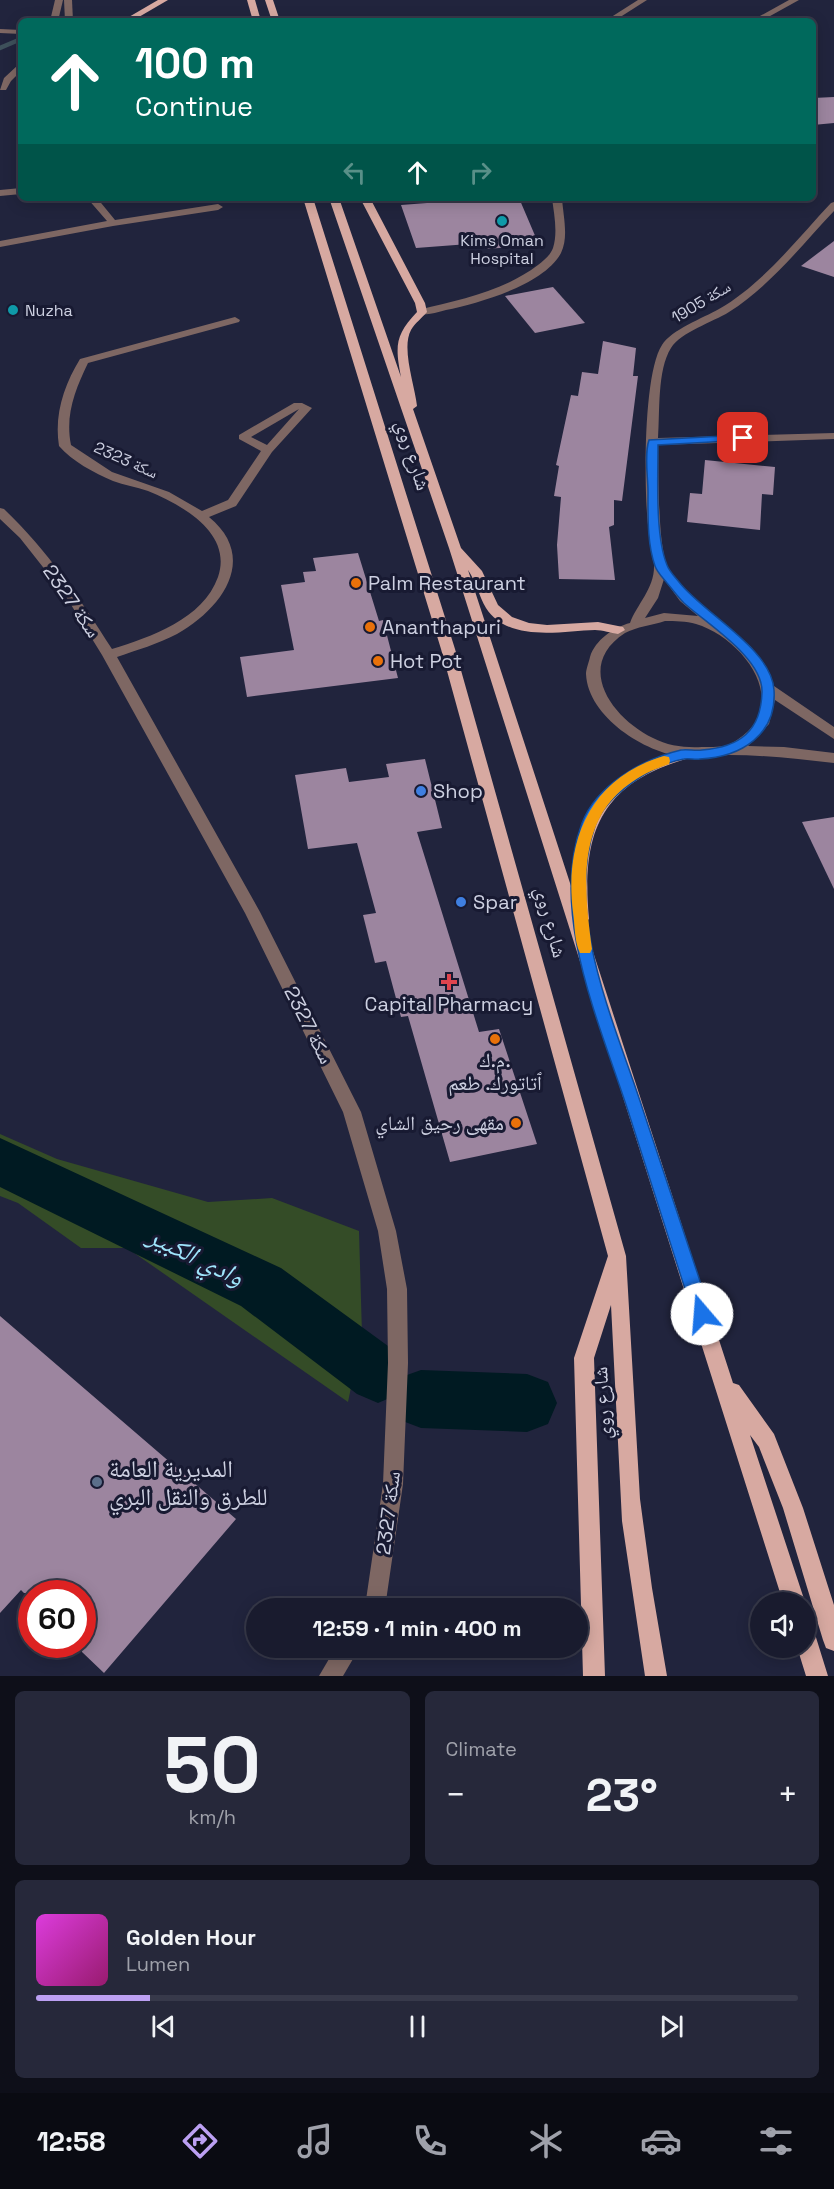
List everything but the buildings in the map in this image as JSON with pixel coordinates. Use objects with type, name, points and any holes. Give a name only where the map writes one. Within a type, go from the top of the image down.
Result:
[{"type":"main road","points":[[131,18],[164,0]]},
{"type":"main road","points":[[251,0],[256,18]]},
{"type":"main road","points":[[269,0],[275,18]]},
{"type":"main road","points":[[299,201],[308,230],[330,277]]},
{"type":"main road","name":"شارع روي","points":[[309,201],[330,277],[422,561],[503,837],[617,1256],[630,1499],[644,1614],[656,1676]]},
{"type":"main road","name":"شارع روي","points":[[335,201],[455,548],[791,1592]]},
{"type":"main road","points":[[366,201],[422,312],[406,331],[401,344],[411,391],[412,424]]},
{"type":"main road","points":[[455,548],[476,571],[492,607],[507,620],[528,627],[547,629],[598,626],[618,630]]},
{"type":"main road","points":[[587,961],[578,896],[580,853],[590,821],[610,793],[637,773],[646,767],[684,754]]},
{"type":"main road","points":[[594,1676],[584,1358],[617,1256]]},
{"type":"main road","points":[[724,1381],[767,1441],[793,1508],[834,1640]]},
{"type":"main road","points":[[812,1658],[817,1676]]},
{"type":"street","points":[[55,18],[59,0]]},
{"type":"street","points":[[68,0],[72,18]]},
{"type":"street","points":[[614,18],[643,0]]},
{"type":"street","points":[[761,18],[795,0]]},
{"type":"street","points":[[0,30],[18,30]]},
{"type":"street","points":[[2,89],[7,80],[18,70]]},
{"type":"street","points":[[2,89],[18,80]]},
{"type":"street","points":[[0,193],[18,191]]},
{"type":"street","points":[[95,201],[113,223]]},
{"type":"street","points":[[422,312],[502,292],[525,280],[551,259],[560,239],[557,201]]},
{"type":"street","name":"سكة 1905","points":[[636,622],[652,598],[661,567],[654,523],[652,442],[658,366],[667,345],[690,328],[725,310],[764,280],[834,206]]},
{"type":"street","points":[[0,244],[218,207]]},
{"type":"street","name":"سكة 2323","points":[[109,655],[157,640],[192,618],[213,600],[224,580],[230,562],[226,547],[217,531],[202,516],[151,489],[123,480],[76,456],[64,446],[61,430],[62,412],[84,361],[235,320]]},
{"type":"street","points":[[202,516],[232,503],[268,450],[306,408],[298,405],[243,437],[268,450]]},
{"type":"street","points":[[652,442],[834,436]]},
{"type":"street","name":"سكة 2327","points":[[0,512],[24,535],[70,593],[109,655],[252,912],[352,1112],[387,1230],[398,1289],[398,1363],[393,1484],[377,1598]]},
{"type":"street","name":"سكة 1905","points":[[661,567],[685,598],[723,631]]},
{"type":"street","points":[[725,751],[742,744],[756,733],[767,710],[768,689],[764,675],[755,660],[723,631],[705,622],[676,617],[636,622],[618,630],[598,648],[593,666],[594,686],[602,704],[633,735],[670,751],[684,754],[699,755],[725,751],[784,752],[834,758]]},
{"type":"street","points":[[768,689],[834,734]]},
{"type":"street","points":[[330,1676],[342,1658]]},
{"type":"green space","points":[[0,1134],[57,1159],[208,1202],[272,1198],[359,1231],[362,1334],[348,1402],[127,1248],[81,1248],[18,1203],[0,1196]]},
{"type":"waterway","points":[[0,48],[18,40]]},
{"type":"waterway","name":"وادي الكبير","points":[[0,1161],[261,1287],[378,1374]]},
{"type":"waterway","name":"وادي الكبير","points":[[421,1399],[527,1403]]},
{"type":"slow traffic","points":[[585,949],[578,896],[580,853],[590,821],[610,793],[646,767],[664,761]]},
{"type":"place","name":"Kims Oman Hospital","points":[[502,221]]},
{"type":"place","name":"Nuzha","points":[[13,310]]},
{"type":"place","name":"Palm Restaurant","points":[[356,583]]},
{"type":"place","name":"Ananthapuri","points":[[370,627]]},
{"type":"place","name":"Hot Pot","points":[[378,661]]},
{"type":"place","name":"Shop","points":[[421,791]]},
{"type":"place","name":"Spar","points":[[461,902]]},
{"type":"place","name":"Capital Pharmacy","points":[[449,982]]},
{"type":"place","name":"م.ك. ٱتاتورك. طعم","points":[[495,1039]]},
{"type":"place","name":"مقهى رحيق الشاي","points":[[516,1123]]},
{"type":"place","name":"المديرية العامة للطرق والنقل البري","points":[[97,1482]]},
{"type":"route","points":[[702,1314],[587,961],[578,896],[580,853],[590,821],[610,793],[646,767],[684,754],[699,755],[725,751],[742,744],[756,733],[765,719],[768,689],[764,675],[755,660],[741,645],[685,598],[661,567],[654,523],[652,442],[743,438]]}]
